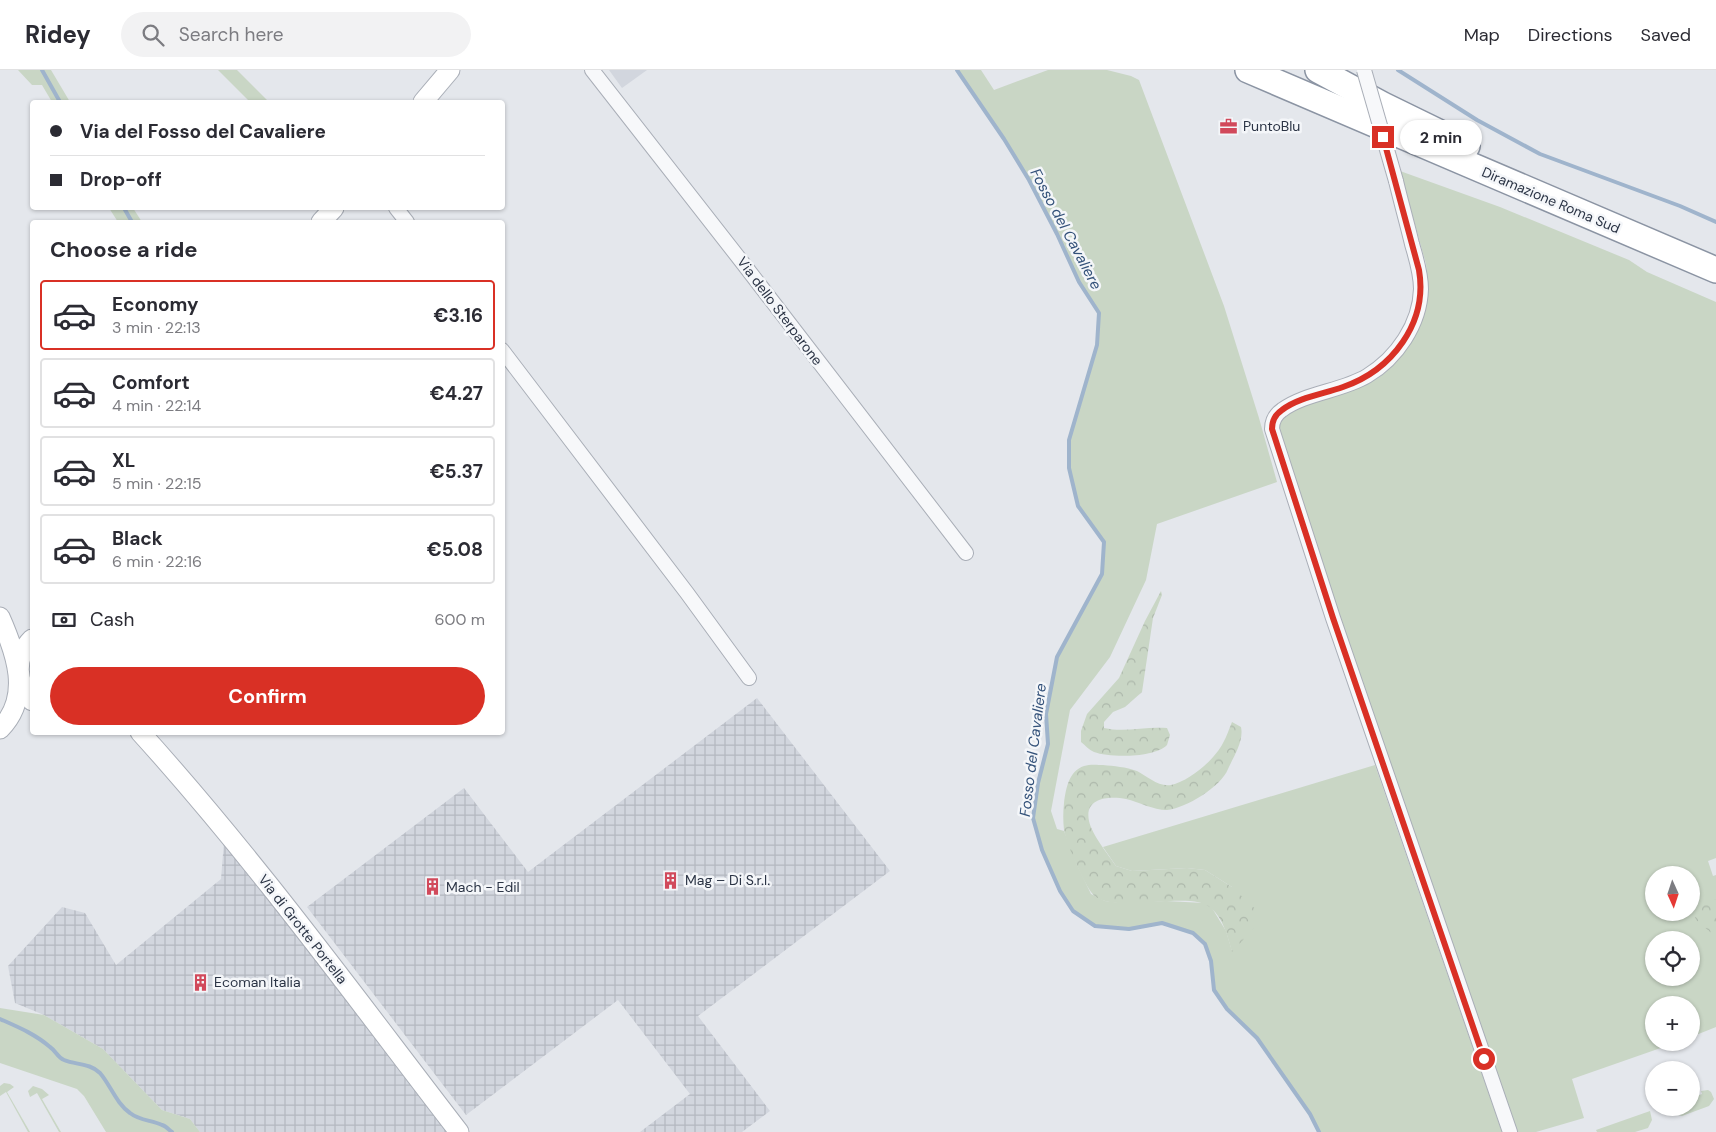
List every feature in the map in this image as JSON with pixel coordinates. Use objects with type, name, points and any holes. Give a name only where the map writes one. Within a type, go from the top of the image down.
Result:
[{"type":"highway","name":"Diramazione Roma Sud","points":[[1248,70],[1716,270]]},
{"type":"highway","name":"Diramazione Roma Sud","points":[[1318,70],[1445,137],[1716,252]]},
{"type":"main road","points":[[425,100],[450,70]]},
{"type":"main road","points":[[323,220],[332,210]]},
{"type":"main road","points":[[0,613],[15,625],[30,629]]},
{"type":"main road","points":[[0,617],[9,639],[21,682],[30,698]]},
{"type":"main road","points":[[3,726],[11,716],[16,700],[21,657],[30,640]]},
{"type":"main road","points":[[3,726],[22,714],[30,712]]},
{"type":"main road","name":"Via di Grotte Portella","points":[[143,735],[225,830],[292,914],[458,1132]]},
{"type":"street","name":"Via dello Sterparone","points":[[592,70],[966,553]]},
{"type":"street","points":[[1364,70],[1418,264],[1421,284],[1417,312],[1409,332],[1391,357],[1372,373],[1352,384],[1284,408],[1275,418],[1272,429],[1333,618],[1510,1132]]},
{"type":"street","points":[[398,210],[405,220]]},
{"type":"street","points":[[505,354],[687,592],[749,678]]},
{"type":"shaded area","points":[[609,70],[647,70],[622,88]]},
{"type":"shaded area","points":[[757,698],[890,871],[698,1016],[770,1111],[742,1132],[640,1132],[690,1094],[618,1000],[466,1115],[307,907],[464,788],[528,872]]},
{"type":"shaded area","points":[[224,841],[448,1132],[200,1132],[190,1119],[162,1110],[103,1049],[44,1015],[15,1003],[8,966],[62,907],[85,913],[116,965],[221,879]]},
{"type":"green space","points":[[18,70],[51,70],[69,100],[51,100],[42,85],[32,85]]},
{"type":"green space","points":[[218,70],[237,70],[267,100],[248,100]]},
{"type":"green space","points":[[957,70],[981,70],[994,90],[1048,70],[1107,70],[1139,80],[1224,306],[1277,482],[1157,524],[1146,580],[1110,657],[1070,710],[1051,811],[1057,829],[1064,831],[1091,894],[1105,901],[1121,903],[1166,901],[1204,903],[1212,908],[1226,931],[1232,951],[1232,887],[1205,870],[1187,868],[1132,871],[1116,866],[1103,847],[1375,765],[1502,1132],[1319,1132],[1310,1114],[1257,1038],[1227,1009],[1214,990],[1211,961],[1205,945],[1193,933],[1162,923],[1129,929],[1095,926],[1073,911],[1060,891],[1042,850],[1033,818],[1038,783],[1048,745],[1046,714],[1057,657],[1102,574],[1104,542],[1078,506],[1069,468],[1069,440],[1097,345],[1099,313],[1079,282],[1057,234],[1004,138]]},
{"type":"green space","points":[[1400,171],[1500,207],[1629,260],[1647,272],[1716,302],[1716,858],[1708,861],[1713,876],[1716,875],[1716,1027],[1700,1033],[1700,996],[1645,996],[1645,1051],[1652,1051],[1572,1079],[1584,1118],[1536,1132],[1515,1132],[1308,525],[1279,431],[1281,420],[1288,414],[1312,402],[1371,382],[1393,365],[1404,353],[1418,326],[1426,296],[1426,264]]},
{"type":"green space","points":[[110,210],[134,210],[141,220],[117,220]]},
{"type":"green space","points":[[1161,591],[1162,595],[1153,618],[1142,692],[1125,707],[1113,712],[1104,722],[1104,728],[1120,730],[1167,728],[1170,735],[1167,745],[1152,752],[1132,756],[1094,752],[1081,742],[1081,731],[1087,714],[1119,678]]},
{"type":"green space","points":[[1232,722],[1241,727],[1242,732],[1238,748],[1224,776],[1202,796],[1184,805],[1167,810],[1126,799],[1106,798],[1094,803],[1088,813],[1093,832],[1116,866],[1132,871],[1187,868],[1205,870],[1232,887],[1264,917],[1232,952],[1219,917],[1211,908],[1201,903],[1168,901],[1114,903],[1100,899],[1091,892],[1079,871],[1068,844],[1063,816],[1067,786],[1079,768],[1086,765],[1107,765],[1137,771],[1157,783],[1171,785],[1178,783],[1194,774],[1214,756],[1223,743]]},
{"type":"green space","points":[[1716,899],[1716,937],[1697,921],[1700,921],[1700,905]]},
{"type":"green space","points":[[0,1008],[44,1015],[103,1049],[162,1110],[190,1119],[200,1132],[106,1132],[84,1096],[77,1089],[0,1063]]},
{"type":"green space","points":[[4,1083],[14,1087],[7,1092],[30,1132],[28,1132],[6,1092],[0,1096],[0,1086]]},
{"type":"green space","points":[[33,1086],[42,1089],[49,1095],[42,1099],[61,1132],[59,1132],[37,1093],[30,1097],[28,1091]]},
{"type":"green space","points":[[1708,1090],[1714,1099],[1709,1106],[1700,1109],[1700,1095],[1702,1094],[1701,1091]]},
{"type":"green space","points":[[1645,1113],[1645,1116],[1651,1116],[1652,1120],[1648,1128],[1635,1132],[1597,1132],[1596,1130]]},
{"type":"waterway","points":[[42,70],[59,100]]},
{"type":"waterway","name":"Fosso del Cavaliere","points":[[957,70],[1004,139],[1029,180],[1079,282],[1099,313],[1097,345],[1069,440],[1069,468],[1078,506],[1104,542],[1102,574],[1057,657],[1046,714],[1048,744],[1038,783],[1033,818],[1042,850],[1060,891],[1073,911],[1095,926],[1129,929],[1162,923],[1193,933],[1205,944],[1211,961],[1214,990],[1227,1009],[1257,1038],[1310,1114],[1319,1132]]},
{"type":"waterway","points":[[1398,70],[1477,120],[1540,154],[1680,206],[1716,222]]},
{"type":"waterway","points":[[125,210],[131,220]]},
{"type":"waterway","points":[[0,1019],[38,1038],[64,1060],[96,1070],[104,1078],[125,1109],[138,1118],[154,1122],[172,1132]]},
{"type":"place","name":"PuntoBlu","points":[[1229,126]]},
{"type":"place","name":"Mag – Di S.r.l.","points":[[671,880]]},
{"type":"place","name":"Mach - Edil","points":[[432,887]]},
{"type":"place","name":"Ecoman Italia","points":[[200,982]]},
{"type":"route","points":[[1383,137],[1419,270],[1421,289],[1416,317],[1401,344],[1380,367],[1343,388],[1284,408],[1273,421],[1272,429],[1333,618],[1484,1059]]}]
